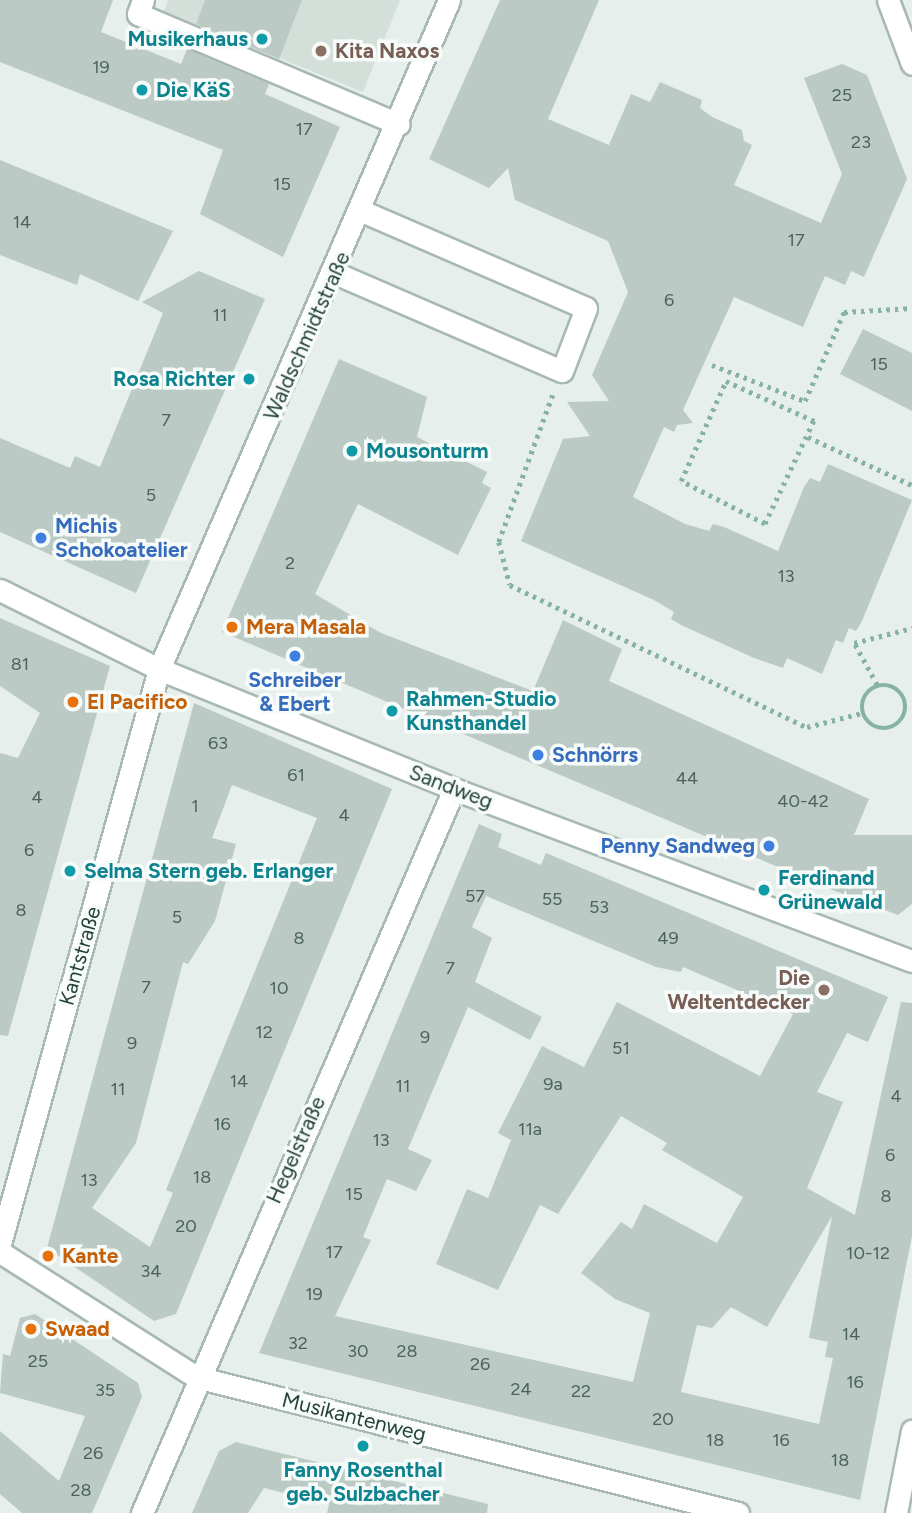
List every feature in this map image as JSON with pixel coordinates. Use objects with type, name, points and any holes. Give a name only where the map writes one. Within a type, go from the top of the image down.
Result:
[{"type":"street","points":[[143,0],[138,14],[399,124]]},
{"type":"street","name":"Waldschmidtstraße","points":[[159,669],[362,211],[449,0]]},
{"type":"street","points":[[888,0],[912,64]]},
{"type":"street","points":[[335,273],[562,370],[586,308],[362,211]]},
{"type":"street","name":"Sandweg","points":[[0,590],[159,669],[454,789],[912,961]]},
{"type":"street","name":"Kantstraße","points":[[0,1244],[159,669]]},
{"type":"street","name":"Hegelstraße","points":[[142,1513],[196,1377],[454,789]]},
{"type":"street","name":"Musikantenweg","points":[[0,1252],[196,1377],[738,1513]]},
{"type":"street","points":[[896,1513],[912,1431]]},
{"type":"path","points":[[712,365],[805,401],[844,312],[912,308]]},
{"type":"path","points":[[562,370],[499,542],[510,585],[807,727],[862,713]]},
{"type":"path","points":[[726,381],[814,421],[808,437],[765,524],[681,481],[726,381]]},
{"type":"path","points":[[808,437],[912,485]]},
{"type":"path","points":[[877,685],[862,701],[862,713],[881,730],[905,717],[903,695],[877,685],[854,643],[912,628]]},
{"type":"shaded area","name":"Kita Naxos","points":[[168,0],[400,0],[363,92],[164,11]]},
{"type":"building","points":[[0,0],[113,0],[101,32],[181,64],[187,49],[269,84],[265,94],[340,127],[283,257],[200,214],[223,150],[0,62]]},
{"type":"building","name":"Musikerhaus","points":[[205,0],[302,0],[279,59],[196,24]]},
{"type":"building","points":[[500,0],[599,0],[548,119],[609,145],[631,94],[650,102],[660,82],[702,100],[700,108],[712,117],[742,130],[744,141],[752,145],[734,185],[821,223],[842,174],[804,78],[842,64],[867,75],[907,179],[864,277],[851,271],[845,285],[825,276],[803,327],[734,297],[683,410],[693,423],[677,425],[674,432],[664,427],[633,497],[685,524],[709,531],[713,524],[724,527],[778,551],[804,487],[810,478],[820,482],[828,464],[912,500],[862,621],[856,631],[849,628],[843,643],[836,640],[822,674],[787,658],[783,668],[754,658],[681,625],[671,619],[674,612],[654,600],[521,541],[563,439],[590,436],[567,402],[609,401],[592,375],[628,292],[608,241],[515,200],[508,168],[489,188],[429,159]]},
{"type":"building","points":[[0,160],[173,231],[138,301],[80,274],[77,285],[0,255]]},
{"type":"building","points":[[199,271],[265,299],[136,593],[0,532],[0,438],[70,468],[75,456],[100,467],[163,313],[142,302]]},
{"type":"building","points":[[863,329],[912,353],[912,411],[840,374]]},
{"type":"building","points":[[339,359],[427,397],[417,437],[487,472],[482,483],[491,488],[458,555],[358,504],[315,594],[381,633],[533,691],[563,620],[622,649],[609,681],[869,799],[854,835],[912,835],[912,904],[898,915],[830,889],[222,632]]},
{"type":"building","points":[[0,618],[110,666],[8,1036],[0,1035],[0,753],[18,758],[40,713],[0,686]]},
{"type":"building","points":[[194,703],[392,789],[176,1314],[154,1321],[47,1248]],"holes":[[[232,785],[317,818],[166,1190],[173,1193],[150,1247],[92,1208],[136,1143],[183,962],[188,964],[215,921],[236,844],[212,838]]]},
{"type":"building","points":[[479,824],[502,834],[498,847],[541,865],[546,853],[888,997],[868,1042],[847,1033],[817,1092],[843,1102],[807,1188],[855,1215],[901,1002],[912,1003],[912,1236],[860,1500],[259,1353]],"holes":[[[486,896],[656,967],[681,972],[683,967],[793,1014],[760,1076],[617,1002],[584,1067],[542,1046],[498,1133],[511,1140],[488,1198],[467,1189],[436,1264],[498,1290],[540,1205],[558,1214],[621,1116],[667,1143],[662,1150],[743,1197],[717,1243],[644,1204],[632,1229],[621,1222],[581,1273],[615,1299],[650,1313],[633,1382],[335,1316],[371,1240],[363,1237],[387,1179],[416,1191],[432,1160],[408,1149],[468,1007],[530,1040],[542,1017],[475,982],[492,938],[472,927]],[[832,1216],[809,1338],[828,1342],[825,1357],[833,1358],[819,1424],[681,1392],[697,1325],[712,1328],[731,1307],[767,1327]]]},
{"type":"building","points":[[35,1314],[138,1383],[142,1397],[92,1513],[22,1513],[0,1494],[0,1431],[59,1481],[85,1416],[0,1393],[3,1354],[10,1356],[20,1318]]},
{"type":"building","points":[[236,1442],[488,1504],[487,1513],[327,1513],[329,1504],[264,1488],[248,1513],[192,1513],[219,1451]]},
{"type":"place","name":"Musikerhaus","points":[[262,39]]},
{"type":"place","name":"Kita Naxos","points":[[321,51]]},
{"type":"place","name":"Die KäS","points":[[142,90]]},
{"type":"place","name":"Rosa Richter","points":[[249,379]]},
{"type":"place","name":"Mousonturm","points":[[352,451]]},
{"type":"place","name":"Michis Schokoatelier","points":[[41,538]]},
{"type":"place","name":"Mera Masala","points":[[232,627]]},
{"type":"place","name":"Schreiber & Ebert","points":[[295,656]]},
{"type":"place","name":"El Pacifico","points":[[73,702]]},
{"type":"place","name":"Rahmen-Studio Kunsthandel","points":[[392,711]]},
{"type":"place","name":"Schnörrs","points":[[538,755]]},
{"type":"place","name":"Penny Sandweg","points":[[769,846]]},
{"type":"place","name":"Selma Stern geb. Erlanger","points":[[70,871]]},
{"type":"place","name":"Ferdinand Grünewald","points":[[764,890]]},
{"type":"place","name":"Die Weltentdecker","points":[[824,990]]},
{"type":"place","name":"Kante","points":[[48,1256]]},
{"type":"place","name":"Swaad","points":[[31,1329]]},
{"type":"place","name":"Fanny Rosenthal geb. Sulzbacher","points":[[363,1446]]}]
